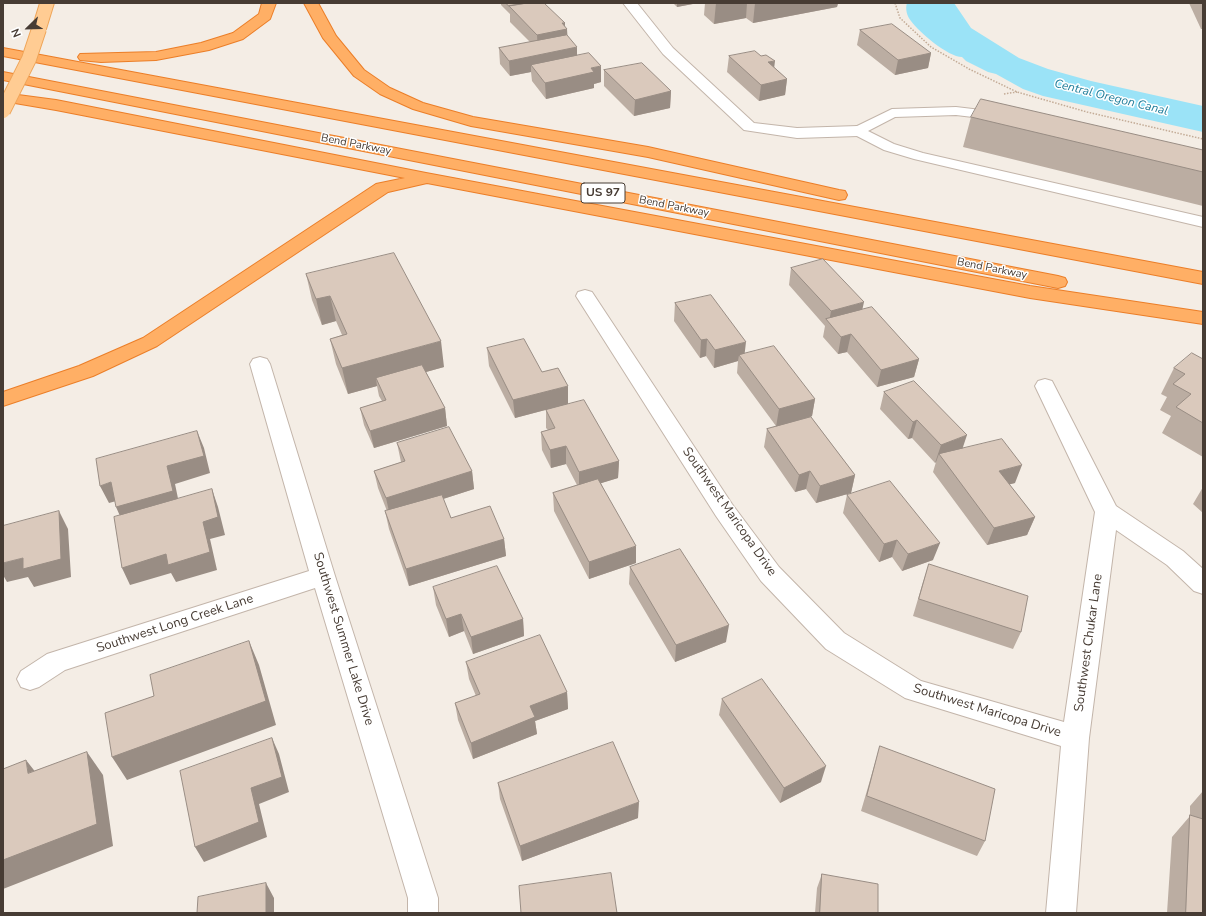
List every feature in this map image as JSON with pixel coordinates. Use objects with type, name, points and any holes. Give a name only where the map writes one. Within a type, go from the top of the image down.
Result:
[{"type":"highway","points":[[3,51],[100,58],[156,56],[204,47],[238,36],[266,16],[269,3]]},
{"type":"highway","points":[[311,3],[330,38],[359,73],[385,92],[418,106],[471,121],[648,152],[1203,278]]},
{"type":"highway","name":"Bend Parkway","points":[[3,51],[1203,278]]},
{"type":"highway","name":"Bend Parkway","points":[[3,76],[1203,310]]},
{"type":"highway","points":[[3,97],[56,105],[427,178],[1030,292],[1203,318]]},
{"type":"highway","points":[[3,399],[86,371],[150,342],[382,188],[427,178]]},
{"type":"main road","points":[[3,111],[29,59],[47,3]]},
{"type":"street","points":[[630,3],[668,51],[749,127],[797,133],[858,131]]},
{"type":"street","name":"Southwest Maricopa Drive","points":[[585,296],[724,510],[770,574],[835,641],[914,690],[1075,738]]},
{"type":"street","name":"Southwest Summer Lake Drive","points":[[260,364],[323,576],[423,898],[423,913]]},
{"type":"street","points":[[1046,386],[1108,512],[1175,558],[1203,584]]},
{"type":"street","name":"Southwest Chukar Lane","points":[[1061,913],[1075,738],[1108,512]]},
{"type":"street","name":"Southwest Long Creek Lane","points":[[30,679],[56,662],[323,576]]},
{"type":"lane","points":[[858,131],[892,112],[956,112],[1009,118]]},
{"type":"lane","points":[[858,131],[889,147],[919,156],[1203,222]]},
{"type":"path","points":[[896,3],[900,18],[931,47],[969,69],[1017,92],[1087,112],[1203,139]]},
{"type":"water","name":"Central Oregon Canal","points":[[907,3],[954,3],[971,28],[1019,58],[1048,69],[1091,81],[1203,106],[1203,132],[1043,96],[1023,89],[996,74],[988,72],[966,61],[962,57],[956,56],[942,49],[915,26],[907,15]]},
{"type":"building","points":[[506,3],[527,3],[509,6]]},
{"type":"building","points":[[527,3],[544,3],[565,23],[562,23],[567,29],[537,35],[509,6]]},
{"type":"building","points":[[892,24],[931,53],[898,60],[860,30]]},
{"type":"building","points":[[567,35],[577,47],[509,61],[499,48]]},
{"type":"building","points":[[755,51],[761,56],[766,55],[775,61],[768,62],[787,79],[761,85],[729,56]]},
{"type":"building","points":[[589,53],[601,66],[591,68],[594,72],[545,83],[531,65]]},
{"type":"building","points":[[642,63],[671,91],[635,100],[604,70]]},
{"type":"building","points":[[981,99],[1203,150],[1203,172],[971,117]]},
{"type":"building","points":[[394,253],[441,341],[342,368],[330,339],[347,334],[330,296],[316,299],[306,274]]},
{"type":"building","points":[[823,259],[864,302],[831,311],[791,268]]},
{"type":"building","points":[[711,295],[746,342],[715,350],[707,339],[701,340],[675,303]]},
{"type":"building","points":[[872,307],[919,359],[881,370],[851,334],[841,337],[826,319]]},
{"type":"building","points":[[524,339],[542,372],[558,368],[568,386],[513,400],[487,348]]},
{"type":"building","points":[[774,346],[815,399],[779,409],[739,355]]},
{"type":"building","points":[[1192,353],[1203,359],[1203,423],[1176,407],[1191,394],[1173,384],[1185,374],[1174,368]]},
{"type":"building","points":[[422,365],[445,408],[370,431],[360,408],[386,400],[376,378]]},
{"type":"building","points":[[914,381],[967,435],[941,445],[917,420],[913,422],[884,392]]},
{"type":"building","points":[[584,400],[619,461],[579,472],[566,446],[550,450],[541,432],[555,428],[546,410]]},
{"type":"building","points":[[811,417],[855,475],[820,486],[810,471],[799,475],[767,429]]},
{"type":"building","points":[[449,427],[472,471],[386,498],[374,471],[405,461],[397,443]]},
{"type":"building","points":[[197,431],[204,456],[167,466],[173,491],[116,507],[111,482],[100,486],[96,459]]},
{"type":"building","points":[[1002,439],[1022,465],[999,471],[1035,517],[994,528],[939,454]]},
{"type":"building","points":[[598,479],[636,546],[589,562],[553,493]]},
{"type":"building","points":[[890,481],[940,543],[908,554],[897,540],[884,544],[847,495]]},
{"type":"building","points":[[212,489],[218,517],[203,522],[210,552],[168,565],[166,554],[122,568],[114,517]]},
{"type":"building","points":[[442,495],[451,518],[490,506],[504,539],[406,569],[385,511]]},
{"type":"building","points":[[59,511],[61,559],[23,569],[23,558],[3,563],[3,526]]},
{"type":"building","points":[[680,549],[729,625],[676,645],[630,567]]},
{"type":"building","points":[[929,564],[1028,596],[1021,632],[919,599]]},
{"type":"building","points":[[497,566],[523,619],[471,637],[461,614],[446,619],[433,587]]},
{"type":"building","points":[[540,635],[567,692],[530,706],[535,717],[471,743],[455,703],[480,694],[466,662]]},
{"type":"building","points":[[249,641],[266,701],[112,757],[105,713],[154,696],[150,675]]},
{"type":"building","points":[[762,679],[826,766],[784,788],[722,699]]},
{"type":"building","points":[[272,738],[282,777],[251,788],[259,822],[195,847],[180,771]]},
{"type":"building","points":[[613,742],[639,802],[520,846],[498,783]]},
{"type":"building","points":[[880,746],[995,789],[985,841],[867,796]]},
{"type":"building","points":[[87,752],[97,824],[3,860],[3,769],[26,760],[28,773]]},
{"type":"building","points":[[1190,815],[1203,819],[1203,913],[1186,913]]},
{"type":"building","points":[[611,873],[617,913],[521,913],[519,886]]},
{"type":"building","points":[[822,874],[878,884],[878,913],[820,913]]},
{"type":"building","points":[[266,883],[266,913],[197,913],[198,897]]}]
